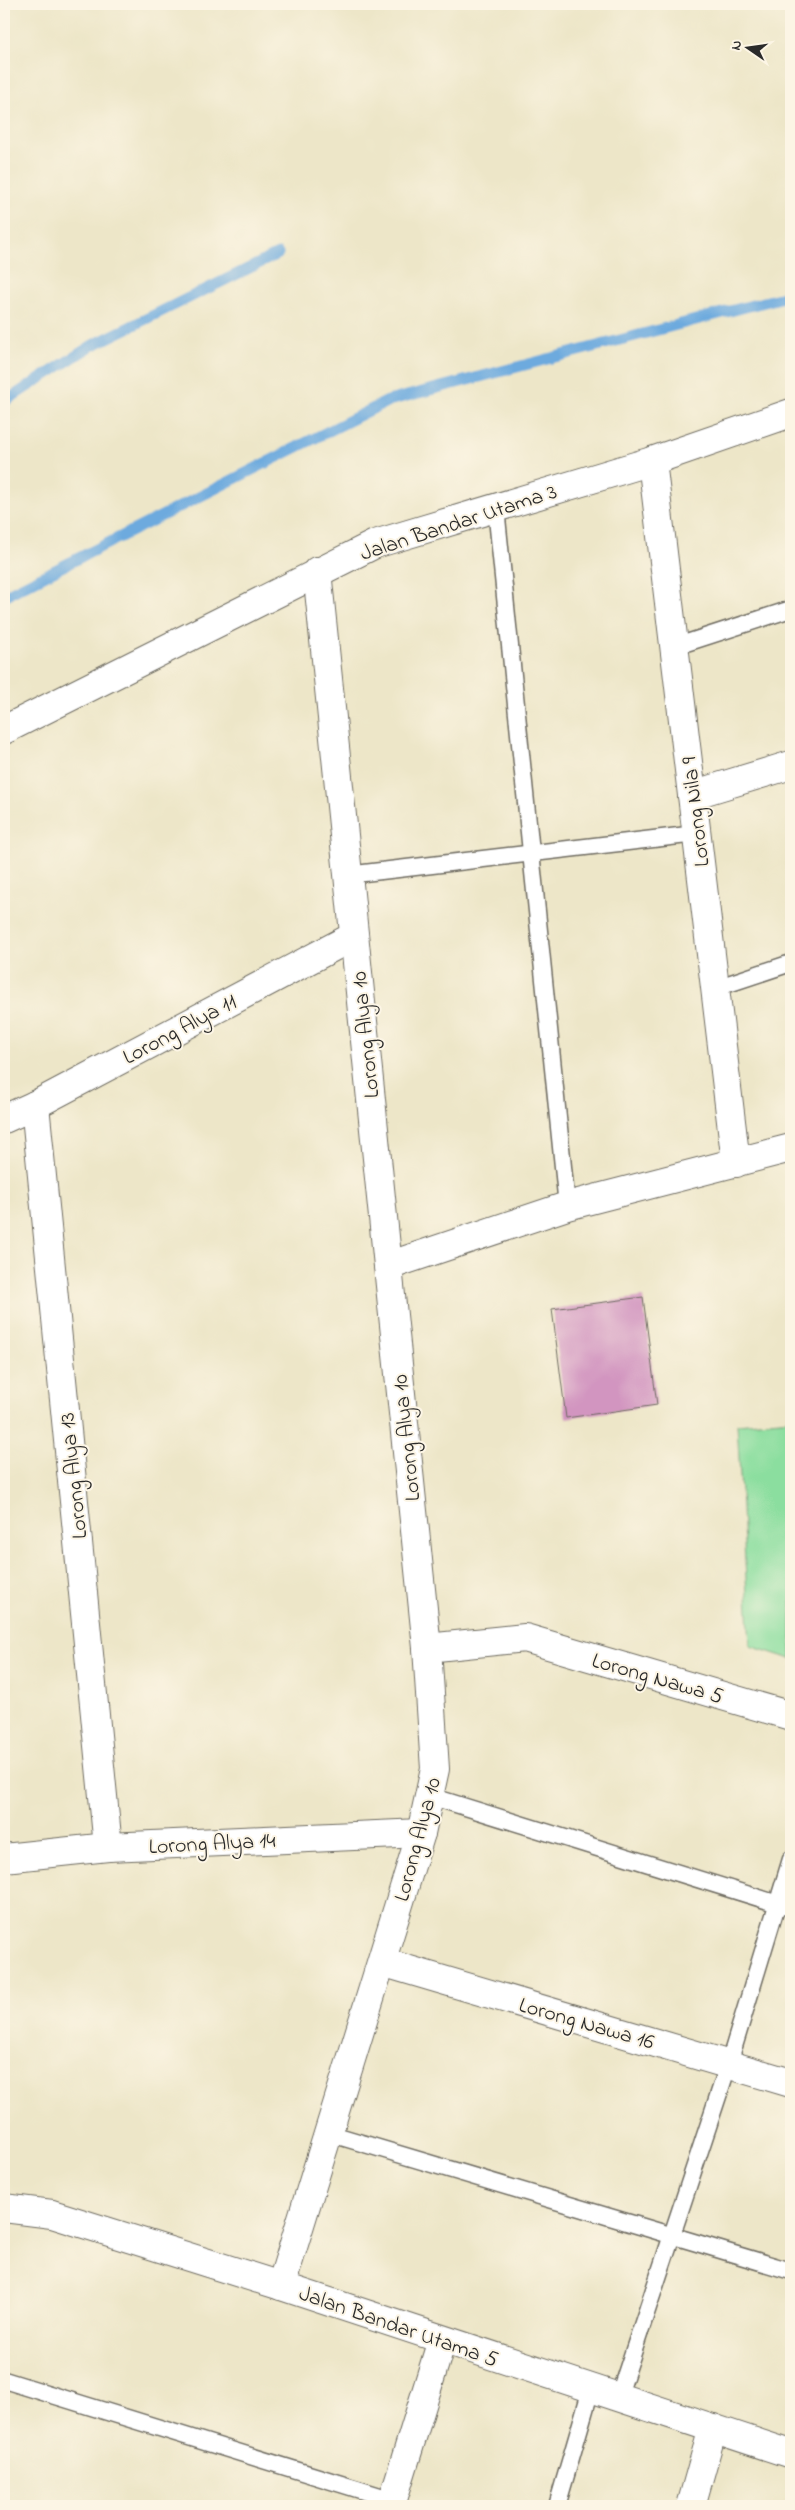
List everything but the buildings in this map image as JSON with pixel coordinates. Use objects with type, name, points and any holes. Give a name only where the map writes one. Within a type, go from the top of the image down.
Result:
[{"type":"street","name":"Jalan Bandar Utama 3","points":[[4,730],[317,571],[375,544],[652,461],[791,413]]},
{"type":"street","name":"Lorong Nila 9","points":[[652,461],[736,1162]]},
{"type":"street","name":"Lorong Alya 10","points":[[281,2286],[421,1833],[435,1769],[427,1648],[317,571]]},
{"type":"street","points":[[692,795],[791,765]]},
{"type":"street","name":"Lorong Alya 11","points":[[4,1119],[354,936]]},
{"type":"street","name":"Lorong Alya 13","points":[[35,1104],[108,1847]]},
{"type":"street","points":[[388,1266],[567,1206],[791,1148]]},
{"type":"street","name":"Lorong Nawa 5","points":[[427,1648],[525,1638],[791,1716]]},
{"type":"street","name":"Lorong Alya 14","points":[[4,1858],[108,1847],[421,1833]]},
{"type":"street","name":"Lorong Nawa 16","points":[[382,1962],[791,2083]]},
{"type":"street","name":"Jalan Bandar Utama 5","points":[[4,2208],[52,2214],[281,2286],[791,2454]]},
{"type":"street","points":[[392,2503],[442,2340]]},
{"type":"street","points":[[691,2506],[713,2428]]},
{"type":"lane","points":[[496,508],[567,1206]]},
{"type":"lane","points":[[674,647],[791,609]]},
{"type":"lane","points":[[347,875],[696,834]]},
{"type":"lane","points":[[716,988],[791,962]]},
{"type":"lane","points":[[430,1796],[784,1906]]},
{"type":"lane","points":[[618,2398],[728,2063],[784,1906],[791,1859]]},
{"type":"lane","points":[[328,2133],[791,2271]]},
{"type":"lane","points":[[4,2380],[392,2503]]},
{"type":"lane","points":[[557,2506],[592,2389]]},
{"type":"green space","points":[[791,1419],[791,1659],[750,1646],[737,1424]]},
{"type":"waterway","points":[[4,402],[91,346],[278,254]]},
{"type":"waterway","points":[[4,596],[388,401],[791,295]]}]
